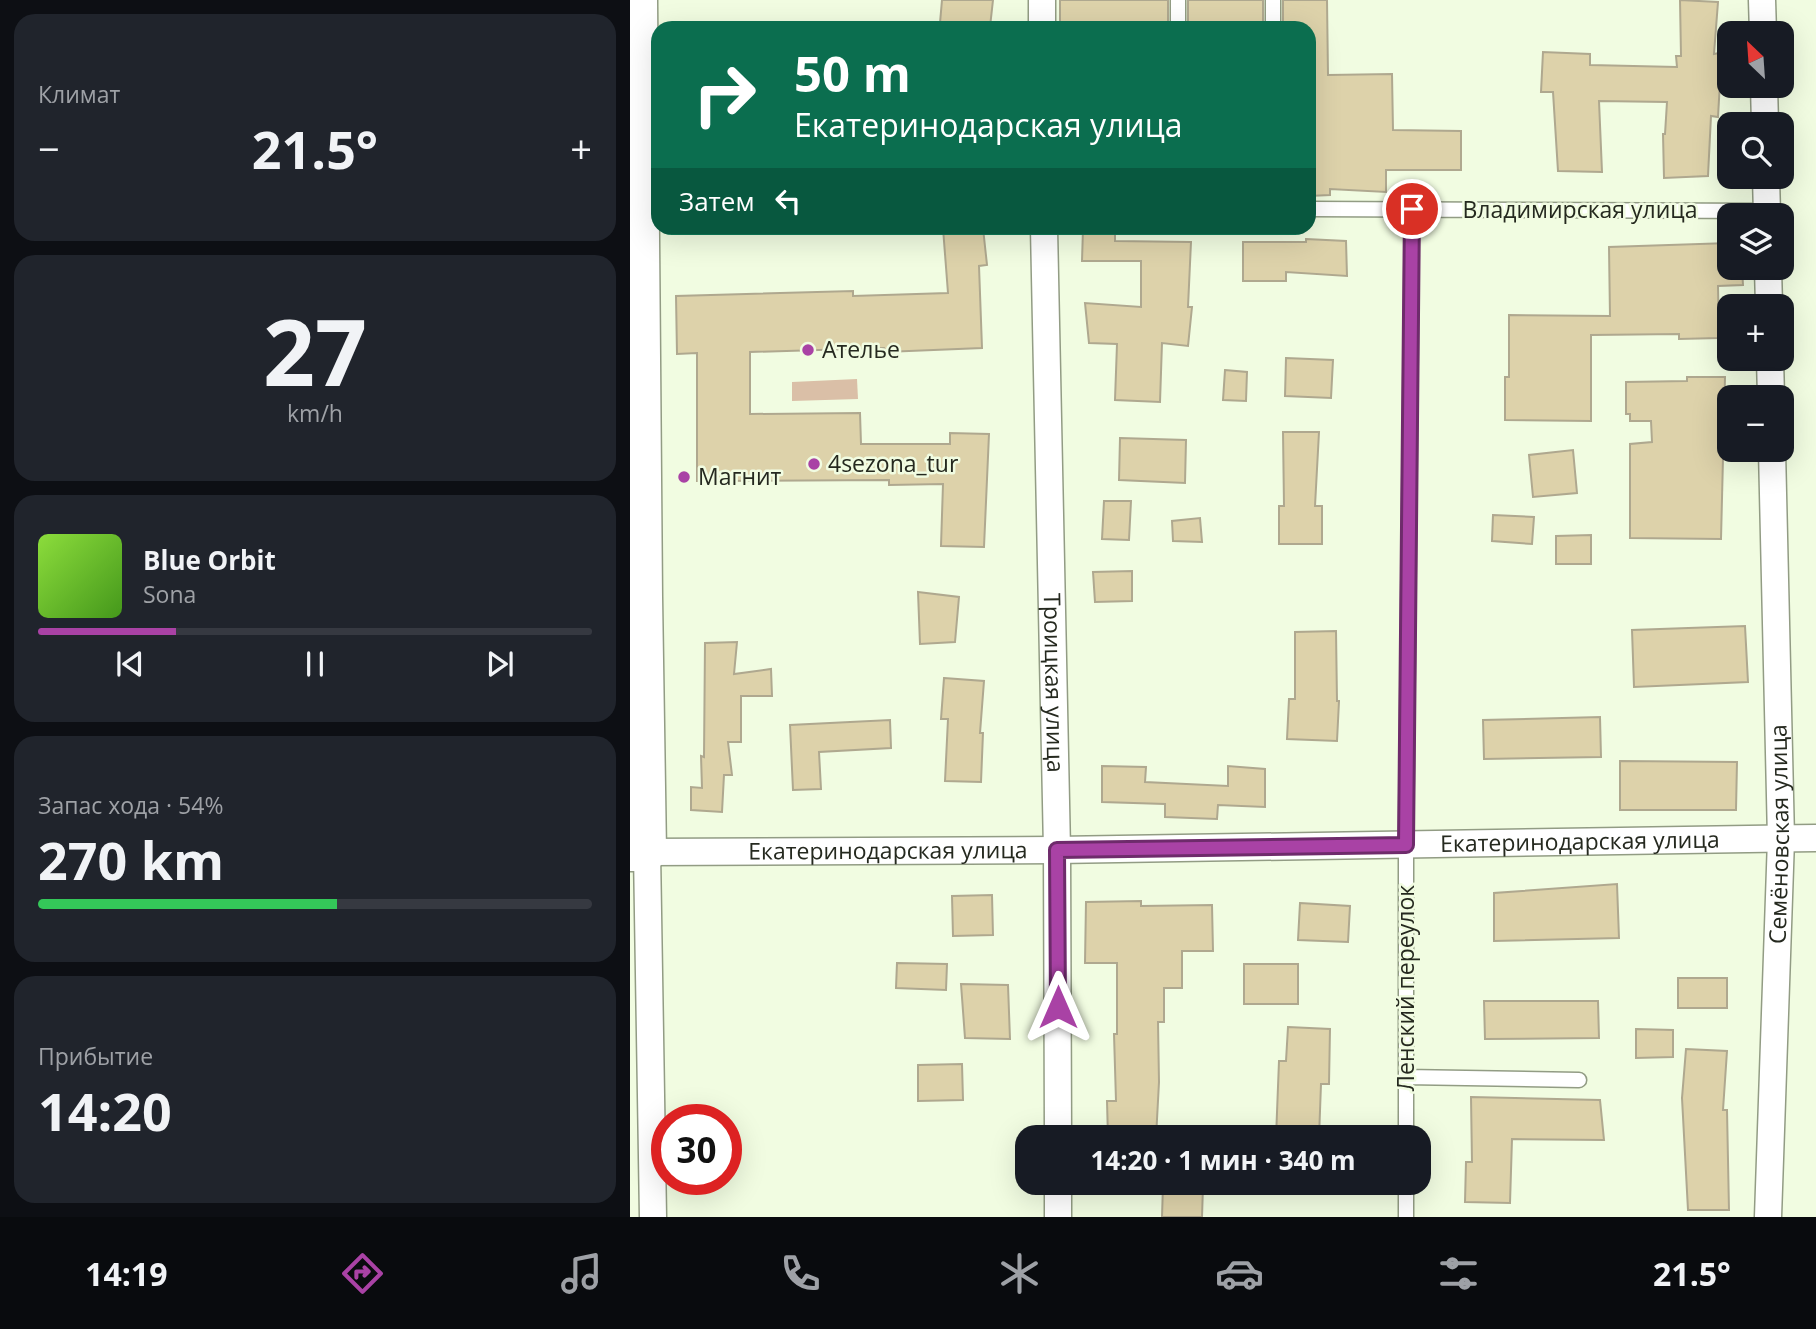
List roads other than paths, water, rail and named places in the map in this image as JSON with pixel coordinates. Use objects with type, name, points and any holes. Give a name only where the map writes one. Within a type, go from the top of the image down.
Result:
[{"type":"street","points":[[639,0],[635,296],[639,852],[653,1217]]},
{"type":"street","points":[[1042,0],[1042,21]]},
{"type":"street","points":[[1762,0],[1763,21]]},
{"type":"street","name":"Троицкая улица","points":[[1044,235],[1057,850],[1058,1125]]},
{"type":"street","name":"Семёновская улица","points":[[1768,1217],[1782,839],[1772,462]]},
{"type":"street","name":"Екатеринодарская улица","points":[[639,852],[1057,850],[1816,838]]},
{"type":"street","points":[[1058,1195],[1058,1217]]},
{"type":"lane","points":[[1178,0],[1178,21]]},
{"type":"lane","points":[[1273,0],[1273,21]]},
{"type":"lane","name":"Владимирская улица","points":[[1316,209],[1717,212]]},
{"type":"lane","name":"Ленский переулок","points":[[1406,1125],[1412,209]]},
{"type":"lane","points":[[1406,1077],[1578,1080]]},
{"type":"lane","points":[[1406,1195],[1406,1217]]},
{"type":"place","name":"Ателье","points":[[808,350]]},
{"type":"place","name":"4sezona_tur","points":[[814,464]]},
{"type":"place","name":"Магнит","points":[[684,477]]}]
